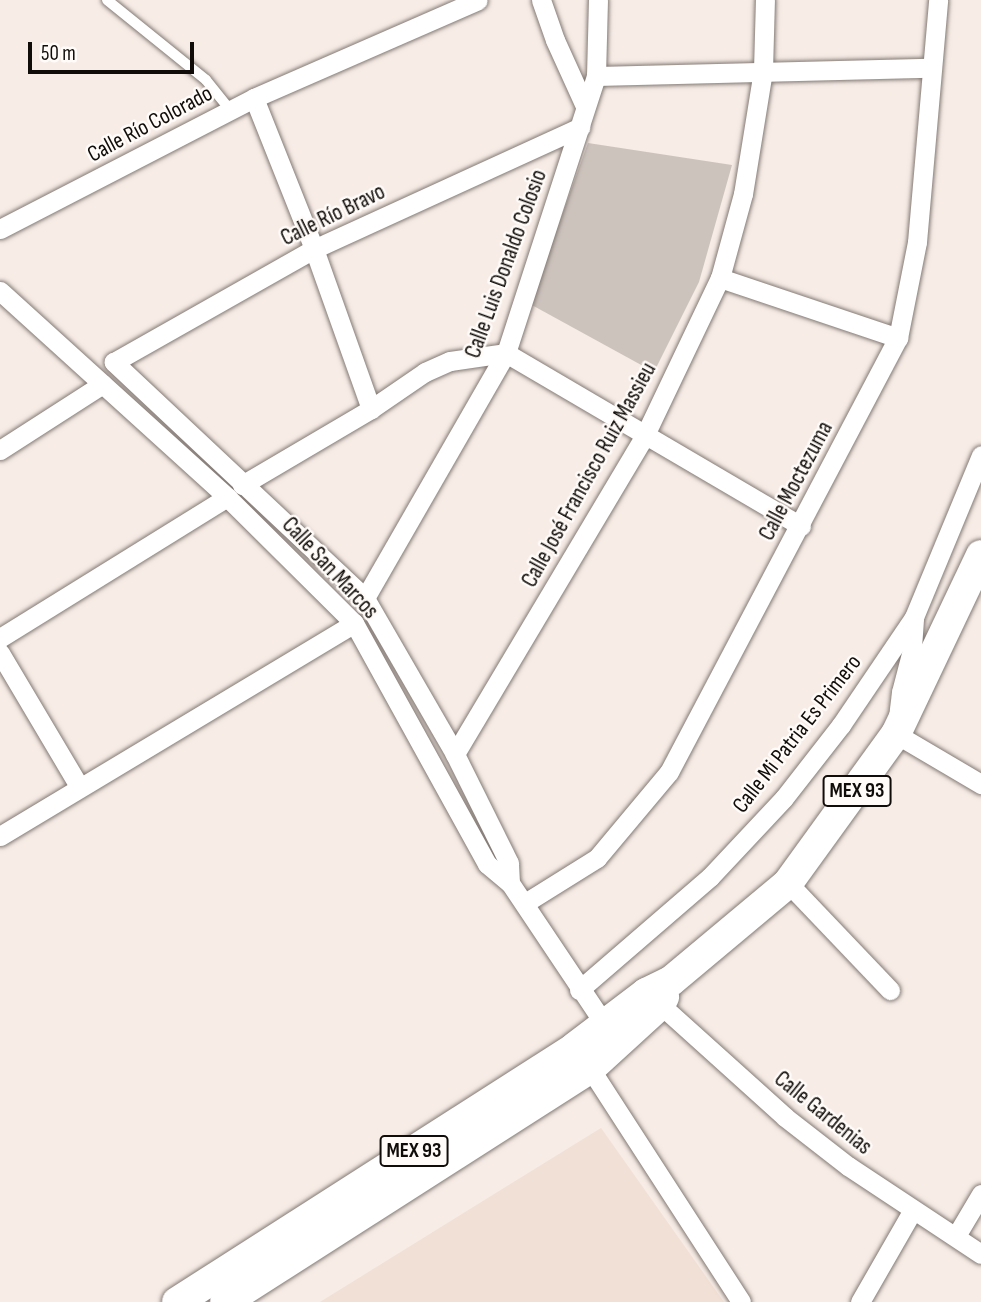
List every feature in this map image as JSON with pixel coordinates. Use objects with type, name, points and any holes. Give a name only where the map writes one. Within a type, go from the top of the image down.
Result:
[{"type":"main road","name":"MEX 93","points":[[231,1300],[583,1057],[788,883],[895,734],[981,555]]},
{"type":"main road","name":"MEX 93","points":[[177,1302],[583,1057]]},
{"type":"street","name":"Calle Río Colorado","points":[[0,229],[254,98],[478,0]]},
{"type":"street","points":[[541,0],[555,40],[585,106]]},
{"type":"street","name":"Calle Luis Donaldo Colosio","points":[[365,598],[506,353],[596,76],[598,0]]},
{"type":"street","name":"Calle José Francisco Ruiz Massieu","points":[[455,754],[645,435],[720,278],[743,194],[762,70],[765,0]]},
{"type":"street","name":"Calle Moctezuma","points":[[525,903],[597,858],[669,772],[898,338],[917,242],[938,0]]},
{"type":"street","points":[[596,76],[930,68]]},
{"type":"street","points":[[254,98],[314,249],[371,409]]},
{"type":"street","name":"Calle Río Bravo","points":[[234,491],[114,362],[314,249],[580,127]]},
{"type":"street","points":[[720,278],[898,338]]},
{"type":"street","name":"Calle San Marcos","points":[[0,291],[103,384],[234,491],[354,622],[487,864],[510,883],[525,903],[579,990],[611,1034]]},
{"type":"street","points":[[0,638],[234,491],[371,409],[425,372],[450,361],[506,353],[801,526]]},
{"type":"street","points":[[0,450],[103,384]]},
{"type":"street","name":"Calle Mi Patria Es Primero","points":[[579,990],[710,877],[784,798],[841,724],[914,617],[981,455]]},
{"type":"street","points":[[234,491],[365,598],[455,754],[509,863],[510,883]]},
{"type":"street","points":[[914,617],[912,650],[901,692],[895,734],[981,784]]},
{"type":"street","points":[[0,836],[354,622]]},
{"type":"street","points":[[0,653],[79,786]]},
{"type":"street","points":[[788,883],[890,990]]},
{"type":"street","name":"Calle Gardenias","points":[[659,993],[785,1117],[848,1166],[981,1254]]},
{"type":"street","points":[[583,1057],[741,1302]]},
{"type":"street","points":[[956,1236],[981,1194]]},
{"type":"street","points":[[860,1302],[913,1210]]},
{"type":"lane","points":[[107,0],[206,80],[230,110]]},
{"type":"shaded area","points":[[601,1128],[724,1302],[320,1302]]},
{"type":"building","points":[[588,143],[732,165],[699,282],[654,372],[530,304]]}]
